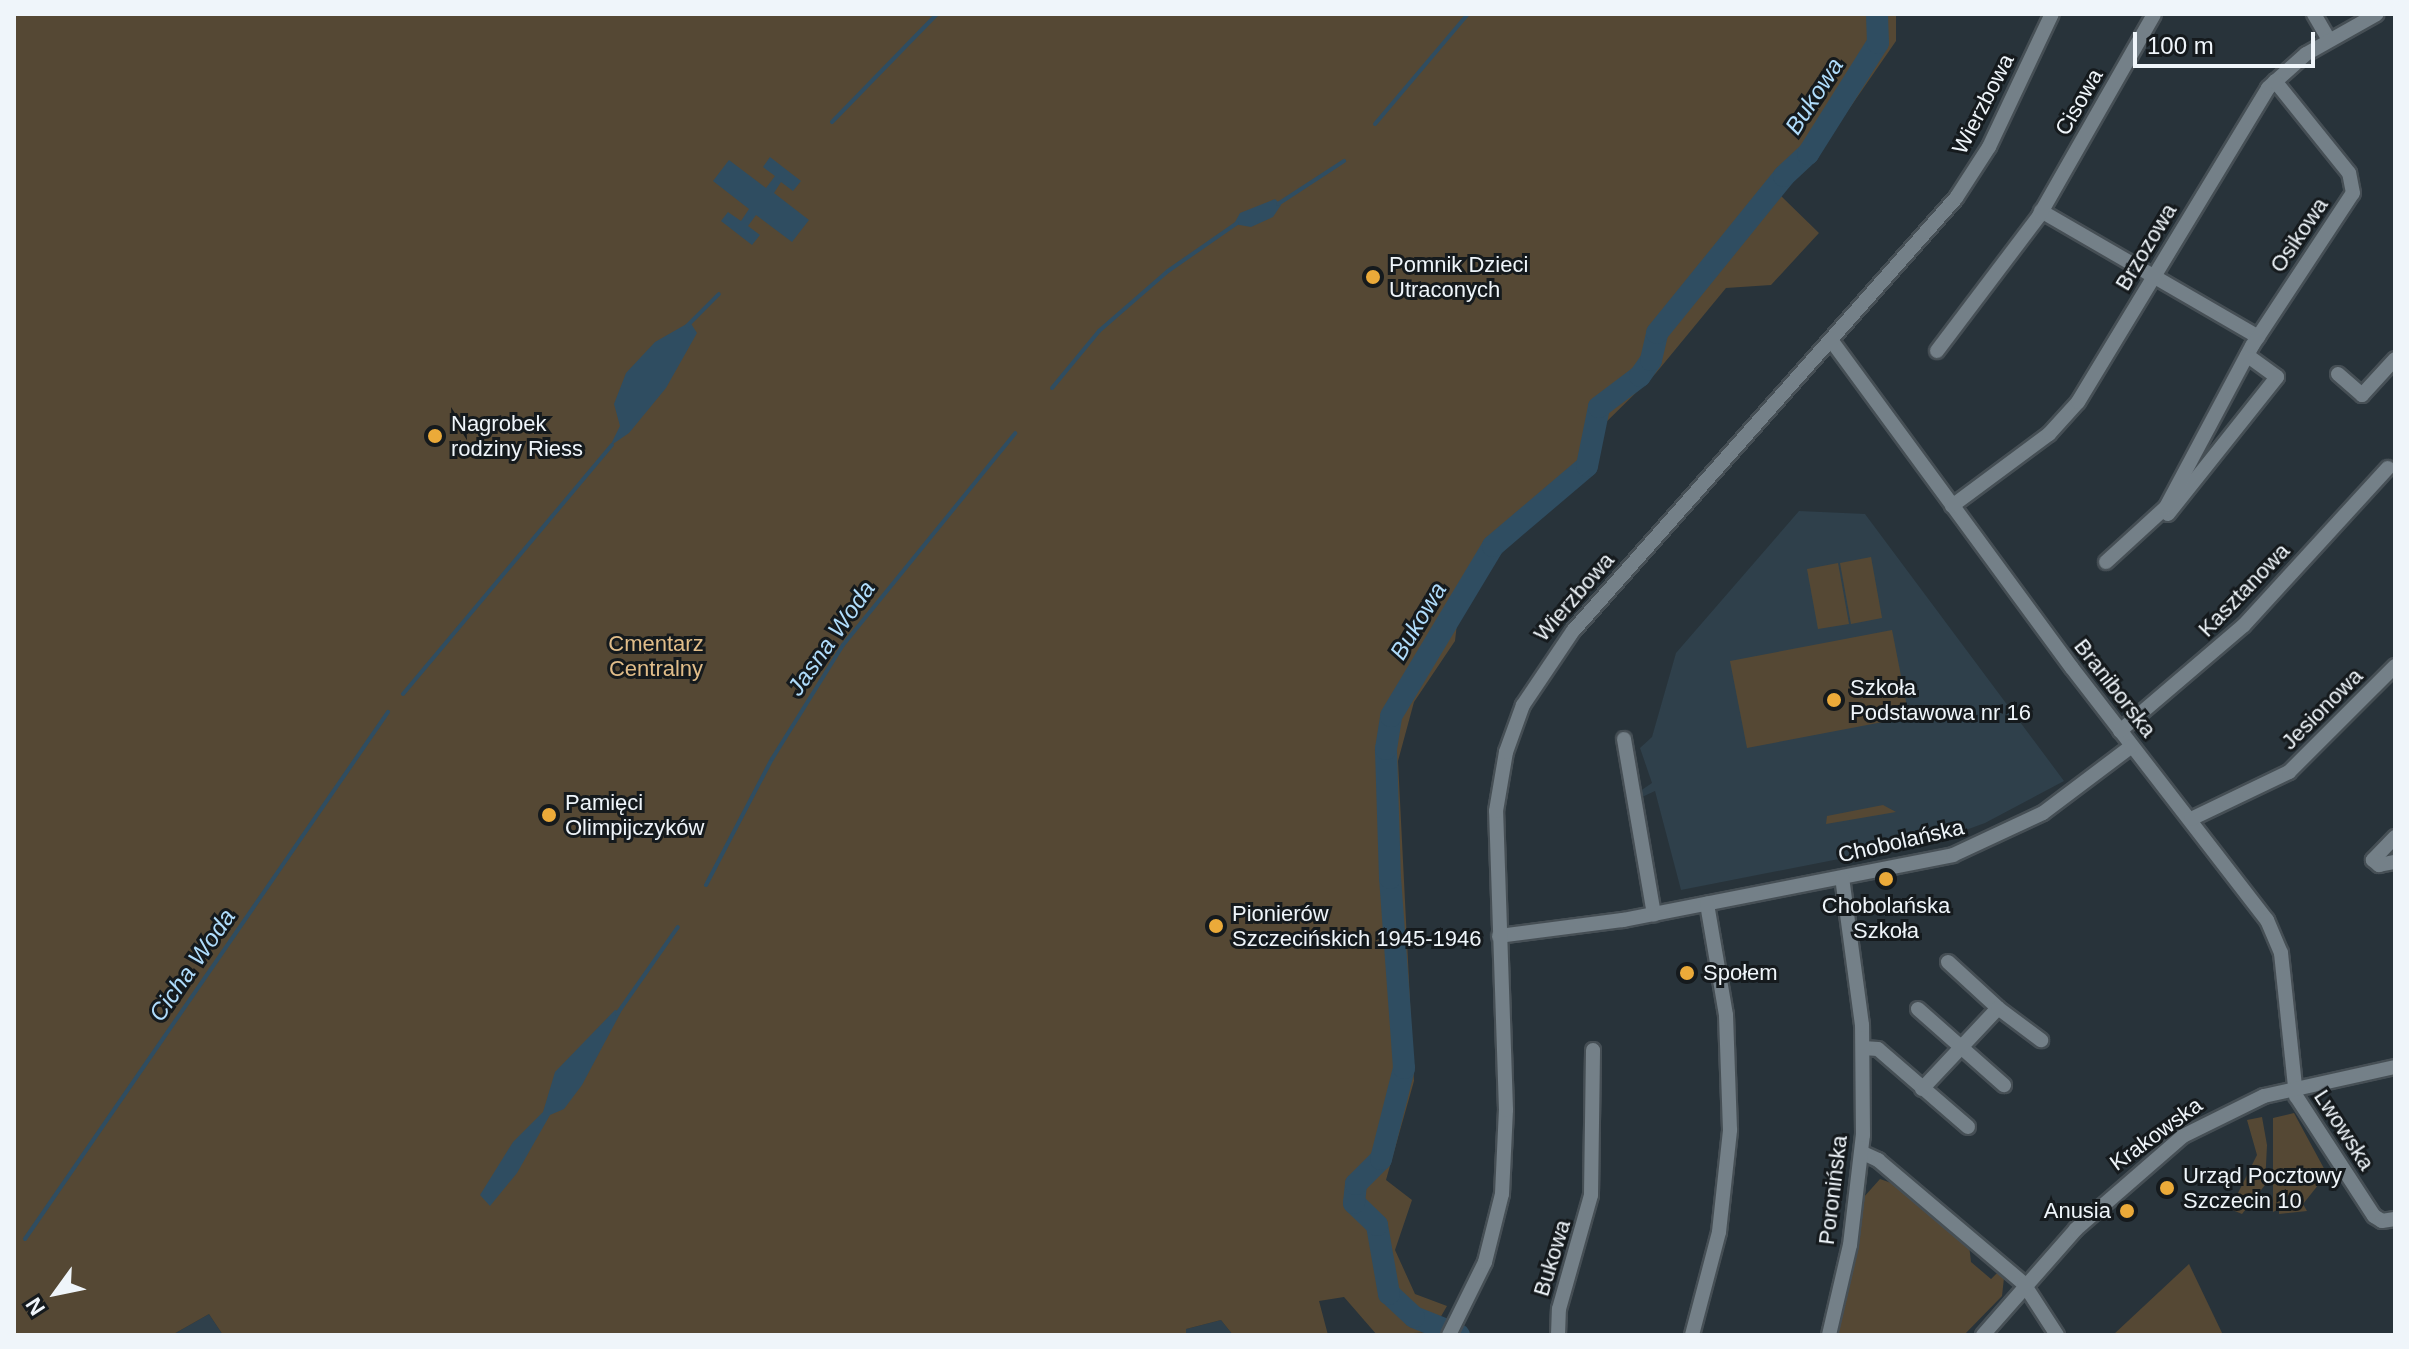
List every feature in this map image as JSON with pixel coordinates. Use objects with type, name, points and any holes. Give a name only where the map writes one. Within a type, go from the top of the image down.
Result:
[{"type":"street","name":"Wierzbowa","points":[[1449,1334],[1485,1262],[1502,1194],[1506,1110],[1499,936],[1498,792],[1511,734],[1532,687],[1583,619],[1962,189],[1989,147],[2052,14]]},
{"type":"street","name":"Cisowa","points":[[1937,351],[2041,211],[2154,14]]},
{"type":"street","points":[[2314,14],[2329,40]]},
{"type":"street","name":"Brzozowa","points":[[1952,506],[2060,423],[2086,390],[2275,81],[2329,40],[2377,14]]},
{"type":"street","name":"Osikowa","points":[[2140,537],[2166,507],[2247,355],[2354,185],[2275,81]]},
{"type":"street","points":[[2041,211],[2258,337]]},
{"type":"street","name":"Braniborska","points":[[1831,340],[2120,731],[2247,891],[2279,944],[2294,1089]]},
{"type":"street","name":"Osikowa","points":[[2106,562],[2175,508],[2277,377],[2247,355]]},
{"type":"street","points":[[2338,374],[2362,395],[2395,359]]},
{"type":"street","points":[[2193,458],[2206,468]]},
{"type":"street","name":"Kasztanowa","points":[[2120,731],[2244,625],[2388,468]]},
{"type":"street","name":"Jesionowa","points":[[2191,819],[2289,772],[2395,666]]},
{"type":"street","points":[[1624,739],[1654,914]]},
{"type":"street","name":"Chobolańska","points":[[1499,936],[1654,914],[1935,859],[1998,838],[2054,807],[2132,746]]},
{"type":"street","points":[[2395,837],[2373,860],[2379,865],[2395,862]]},
{"type":"street","name":"Poronińska","points":[[1829,1335],[1846,1266],[1863,1153],[1863,1048],[1842,878]]},
{"type":"street","points":[[1692,1335],[1719,1232],[1730,1130],[1726,1015],[1707,904]]},
{"type":"street","points":[[1948,962],[1998,1008],[2041,1040]]},
{"type":"street","points":[[1922,1089],[1998,1008]]},
{"type":"street","points":[[1918,1009],[2004,1085]]},
{"type":"street","points":[[1863,1048],[1878,1049],[1968,1127]]},
{"type":"street","name":"Bukowa","points":[[1558,1335],[1559,1309],[1591,1195],[1593,1050]]},
{"type":"street","name":"Krakowska","points":[[1983,1335],[2024,1284],[2105,1202],[2183,1136],[2233,1108],[2294,1089],[2395,1067]]},
{"type":"street","name":"Lwowska","points":[[2294,1089],[2374,1216],[2382,1221],[2395,1219]]},
{"type":"street","points":[[1863,1153],[1878,1160],[2024,1284],[2057,1335]]},
{"type":"shaded area","points":[[770,157],[801,181],[793,191],[781,182],[774,193],[809,220],[792,242],[756,215],[748,226],[760,235],[752,245],[721,221],[728,212],[741,221],[749,209],[713,181],[729,160],[766,188],[775,176],[763,167]]},
{"type":"shaded area","points":[[1275,199],[1281,205],[1273,217],[1251,227],[1234,224],[1240,213]]},
{"type":"shaded area","points":[[690,322],[697,333],[666,388],[629,433],[610,446],[620,426],[614,404],[626,373],[655,342]]},
{"type":"shaded area","name":"Szkoła Podstawowa nr 16","points":[[1799,511],[1865,514],[2064,781],[1985,823],[1941,839],[1681,890],[1655,791],[1642,797],[1640,791],[1652,783],[1640,748],[1652,737],[1676,653]]},
{"type":"shaded area","points":[[615,1010],[621,1012],[582,1085],[564,1109],[550,1115],[517,1173],[490,1206],[480,1195],[513,1142],[543,1112],[555,1072]]},
{"type":"shaded area","points":[[209,1314],[223,1335],[172,1335]]},
{"type":"shaded area","points":[[1221,1320],[1233,1335],[1186,1335],[1186,1329]]},
{"type":"green space","name":"Cmentarz Centralny","points":[[14,14],[1896,14],[1896,41],[1813,161],[1780,195],[1819,233],[1771,285],[1726,288],[1656,373],[1591,437],[1582,465],[1558,495],[1493,546],[1460,598],[1455,641],[1414,702],[1398,761],[1414,1081],[1386,1180],[1412,1200],[1395,1250],[1415,1294],[1447,1306],[1432,1332],[1377,1335],[1344,1297],[1319,1301],[1328,1335],[1233,1335],[1221,1320],[1186,1329],[1186,1335],[223,1335],[209,1314],[172,1335],[14,1335]]},
{"type":"green space","points":[[1871,557],[1882,618],[1851,624],[1840,563]]},
{"type":"green space","points":[[1838,563],[1849,624],[1818,629],[1807,569]]},
{"type":"green space","points":[[1892,630],[1909,717],[1747,748],[1730,661]]},
{"type":"green space","points":[[1883,805],[1896,812],[1826,824],[1827,816]]},
{"type":"green space","points":[[2294,1113],[2327,1174],[2303,1204],[2307,1211],[2279,1214],[2279,1209],[2273,1212],[2273,1118]]},
{"type":"green space","points":[[2262,1117],[2267,1145],[2265,1185],[2242,1214],[2230,1209],[2257,1155],[2247,1120]]},
{"type":"green space","points":[[1880,1179],[1897,1185],[1969,1245],[1971,1262],[1991,1279],[1998,1272],[2004,1278],[2002,1296],[1964,1335],[1835,1335],[1863,1198]]},
{"type":"green space","points":[[2189,1264],[2223,1335],[2113,1335]]},
{"type":"waterway","name":"Cicha Woda","points":[[832,122],[937,14]]},
{"type":"waterway","name":"Jasna Woda","points":[[1375,124],[1468,14]]},
{"type":"waterway","name":"Bukowa","points":[[1459,1335],[1414,1317],[1389,1294],[1377,1225],[1354,1203],[1356,1184],[1381,1159],[1404,1068],[1390,878],[1386,749],[1391,716],[1493,546],[1587,466],[1599,407],[1640,376],[1651,360],[1657,333],[1784,176],[1808,154],[1878,43],[1877,14]]},
{"type":"waterway","name":"Jasna Woda","points":[[1278,204],[1344,161]]},
{"type":"waterway","name":"Jasna Woda","points":[[1052,388],[1099,331],[1168,271],[1237,223]]},
{"type":"waterway","name":"Cicha Woda","points":[[687,326],[719,294]]},
{"type":"waterway","name":"Jasna Woda","points":[[706,885],[772,759],[843,645],[1015,433]]},
{"type":"waterway","name":"Cicha Woda","points":[[403,694],[612,445]]},
{"type":"waterway","name":"Cicha Woda","points":[[25,1239],[388,712]]},
{"type":"waterway","name":"Jasna Woda","points":[[617,1014],[678,927]]},
{"type":"place","name":"Pomnik Dzieci Utraconych","points":[[1373,277]]},
{"type":"place","name":"Nagrobek rodziny Riess","points":[[435,436]]},
{"type":"place","name":"Szkoła Podstawowa nr 16","points":[[1834,700]]},
{"type":"place","name":"Pamięci Olimpijczyków","points":[[549,815]]},
{"type":"place","name":"Chobolańska Szkoła","points":[[1886,879]]},
{"type":"place","name":"Pionierów Szczecińskich 1945-1946","points":[[1216,926]]},
{"type":"place","name":"Społem","points":[[1687,973]]},
{"type":"place","name":"Urząd Pocztowy Szczecin 10","points":[[2167,1188]]},
{"type":"place","name":"Anusia","points":[[2127,1211]]}]
